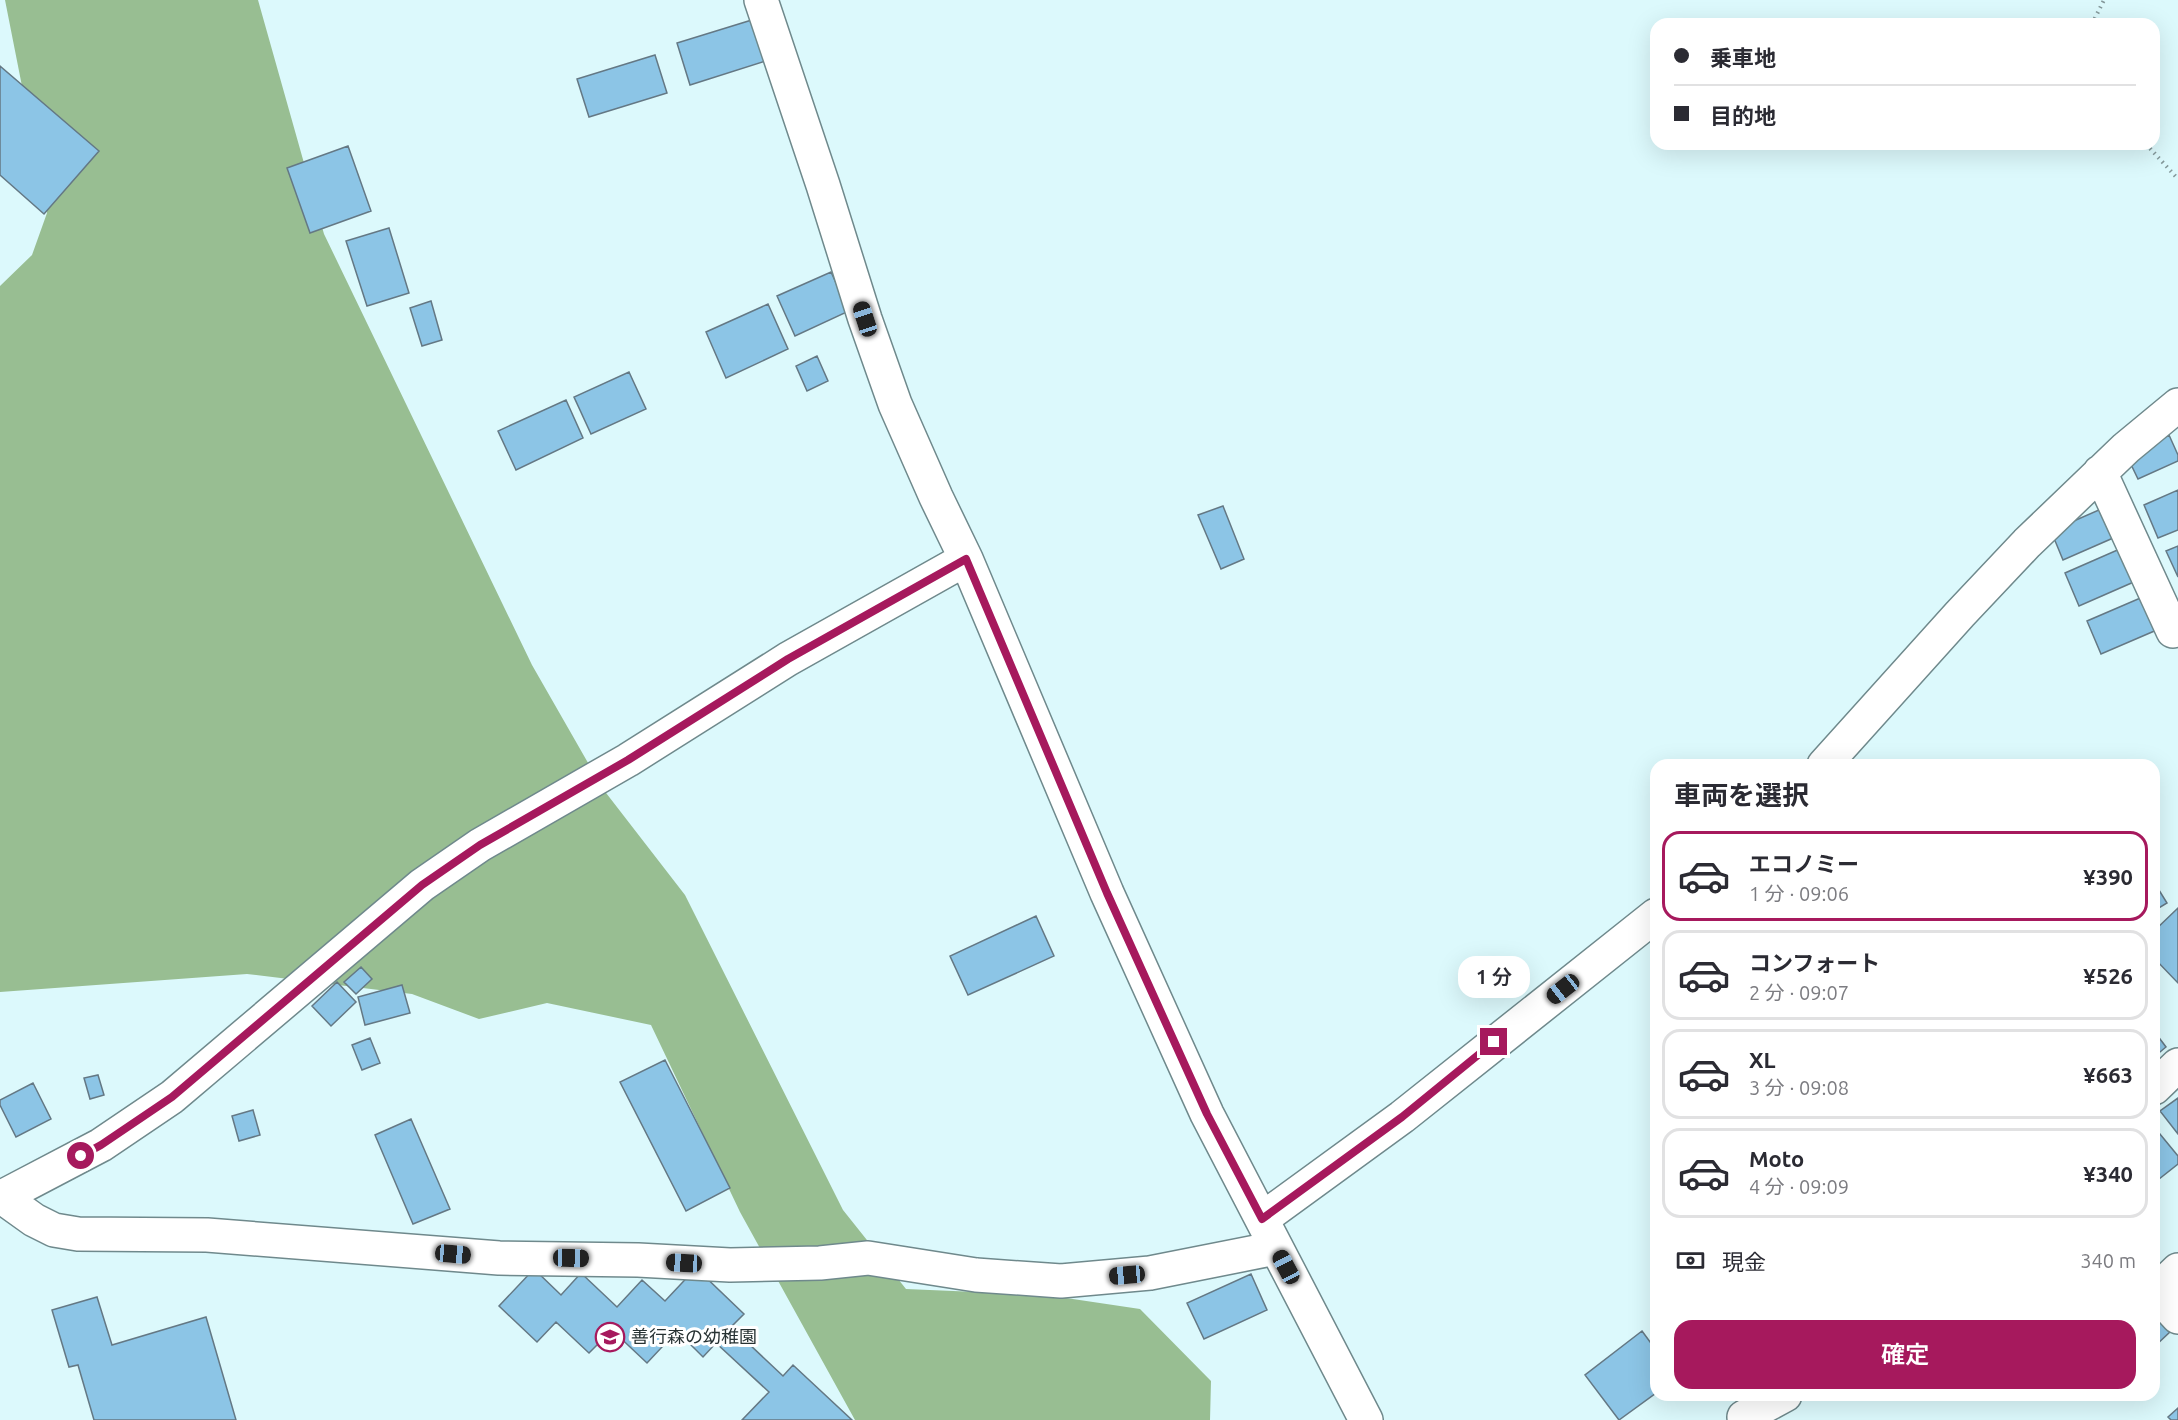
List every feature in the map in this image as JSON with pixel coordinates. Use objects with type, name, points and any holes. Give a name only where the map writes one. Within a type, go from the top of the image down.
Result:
[{"type":"street","points":[[761,0],[895,404],[966,559],[1107,893],[1207,1114],[1366,1420]]},
{"type":"street","points":[[1829,759],[1960,614],[2028,543],[2126,448],[2178,405]]},
{"type":"street","points":[[2100,472],[2173,631],[2178,629]]},
{"type":"street","points":[[966,559],[788,659],[628,760],[480,845],[422,885],[172,1097],[101,1145],[1,1198],[54,1230],[78,1234],[207,1235],[500,1258],[638,1260],[730,1265],[820,1263],[868,1258],[976,1275],[1061,1281],[1149,1273],[1269,1234],[1402,1117],[1650,920]]},
{"type":"street","points":[[2160,1082],[2178,1065]]},
{"type":"street","points":[[2160,1287],[2178,1270]]},
{"type":"street","points":[[2160,1297],[2178,1317]]},
{"type":"street","points":[[1744,1417],[1774,1401]]},
{"type":"path","points":[[2095,18],[2104,0]]},
{"type":"path","points":[[2151,150],[2178,179]]},
{"type":"green space","points":[[5,0],[258,0],[324,234],[532,665],[603,789],[685,895],[843,1210],[906,1289],[1046,1295],[1140,1309],[1211,1381],[1210,1420],[855,1420],[740,1212],[651,1025],[547,1003],[479,1019],[412,994],[247,974],[0,992],[0,286],[32,255],[47,213]]},
{"type":"building","points":[[755,19],[769,60],[690,85],[677,43]]},
{"type":"building","points":[[655,55],[667,93],[589,117],[577,79]]},
{"type":"building","points":[[0,66],[99,151],[44,214],[0,175]]},
{"type":"building","points":[[348,146],[371,211],[310,233],[287,168]]},
{"type":"building","points":[[389,228],[409,293],[367,306],[346,241]]},
{"type":"building","points":[[831,272],[849,311],[795,336],[777,296]]},
{"type":"building","points":[[431,301],[442,340],[422,346],[410,308]]},
{"type":"building","points":[[768,304],[788,349],[726,378],[706,332]]},
{"type":"building","points":[[817,356],[828,381],[807,391],[796,366]]},
{"type":"building","points":[[629,372],[646,409],[591,434],[574,397]]},
{"type":"building","points":[[566,400],[583,438],[516,470],[498,431]]},
{"type":"building","points":[[2169,435],[2178,455],[2178,461],[2138,479],[2126,454]]},
{"type":"building","points":[[2178,490],[2178,530],[2158,538],[2144,505]]},
{"type":"building","points":[[1223,506],[1244,559],[1221,569],[1198,515]]},
{"type":"building","points":[[2108,506],[2120,535],[2063,560],[2051,531]]},
{"type":"building","points":[[2178,546],[2178,577],[2166,551]]},
{"type":"building","points":[[2122,548],[2136,581],[2079,606],[2065,573]]},
{"type":"building","points":[[2145,596],[2159,629],[2101,654],[2087,621]]},
{"type":"building","points":[[2160,892],[2167,903],[2160,907]]},
{"type":"building","points":[[2178,908],[2178,983],[2160,964],[2160,925]]},
{"type":"building","points":[[1036,916],[1054,956],[968,995],[950,956]]},
{"type":"building","points":[[361,967],[372,979],[356,994],[344,982]]},
{"type":"building","points":[[337,982],[356,1002],[331,1026],[312,1006]]},
{"type":"building","points":[[402,985],[410,1013],[365,1025],[358,997]]},
{"type":"building","points":[[370,1038],[380,1063],[362,1070],[352,1045]]},
{"type":"building","points":[[2160,1039],[2166,1047],[2160,1052]]},
{"type":"building","points":[[665,1060],[730,1188],[686,1211],[620,1082]]},
{"type":"building","points":[[98,1075],[104,1095],[90,1099],[84,1078]]},
{"type":"building","points":[[33,1083],[51,1119],[16,1137],[0,1105],[0,1100]]},
{"type":"building","points":[[2178,1098],[2178,1134],[2160,1111]]},
{"type":"building","points":[[253,1110],[260,1135],[239,1141],[232,1116]]},
{"type":"building","points":[[411,1119],[450,1209],[413,1224],[375,1135]]},
{"type":"building","points":[[2160,1134],[2178,1156],[2178,1164],[2160,1178]]},
{"type":"building","points":[[696,1268],[744,1314],[731,1327],[783,1376],[793,1365],[852,1420],[742,1420],[769,1392],[716,1343],[703,1357],[677,1331],[647,1363],[612,1330],[589,1353],[556,1322],[537,1342],[499,1306],[534,1269],[561,1295],[581,1273],[617,1307],[642,1280],[665,1301]]},
{"type":"building","points":[[1251,1274],[1267,1310],[1204,1339],[1187,1303]]},
{"type":"building","points":[[97,1297],[112,1345],[206,1317],[236,1420],[94,1420],[78,1365],[69,1367],[52,1310]]},
{"type":"building","points":[[2160,1319],[2171,1331],[2160,1341]]},
{"type":"building","points":[[1642,1331],[1650,1342],[1650,1397],[1619,1420],[1585,1375]]},
{"type":"building","points":[[2178,1408],[2178,1420],[2171,1420],[2168,1417]]},
{"type":"place","name":"善行森の幼稚園","points":[[610,1337]]},
{"type":"route","points":[[81,1156],[172,1097],[422,885],[480,845],[628,760],[788,659],[966,559],[1107,893],[1207,1114],[1262,1219],[1402,1117],[1494,1042]]}]
